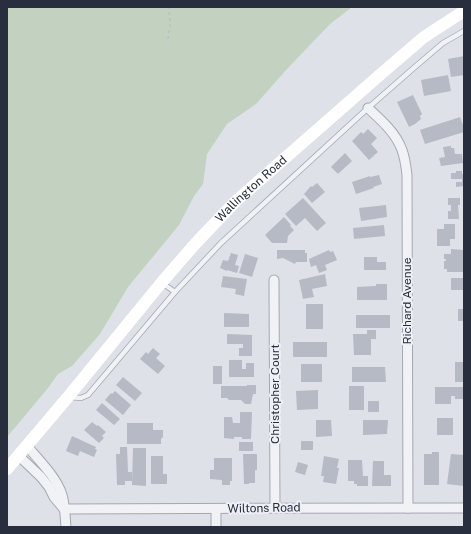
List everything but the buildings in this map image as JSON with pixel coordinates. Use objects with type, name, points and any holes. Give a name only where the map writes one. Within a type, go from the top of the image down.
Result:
[{"type":"street","name":"Wallington Road","points":[[7,469],[162,282],[195,244],[235,202],[406,52],[424,37],[464,11]]},
{"type":"street","name":"Richard Avenue","points":[[368,108],[396,138],[402,149],[407,175],[408,508]]},
{"type":"street","name":"Christopher Court","points":[[274,280],[275,508]]},
{"type":"street","points":[[23,451],[48,470],[55,481],[62,495],[66,527]]},
{"type":"street","name":"Wiltons Road","points":[[64,509],[464,508]]},
{"type":"street","points":[[216,509],[216,527]]},
{"type":"lane","name":"Wallington Road","points":[[68,397],[81,398],[88,395],[175,292],[221,243],[368,108],[442,43],[464,31]]},
{"type":"lane","points":[[162,282],[175,292]]},
{"type":"path","points":[[168,39],[170,25],[169,7]]},
{"type":"green space","points":[[7,7],[352,7],[330,24],[256,104],[227,124],[207,154],[203,184],[194,196],[179,225],[128,287],[100,334],[72,366],[58,374],[7,437]]}]
